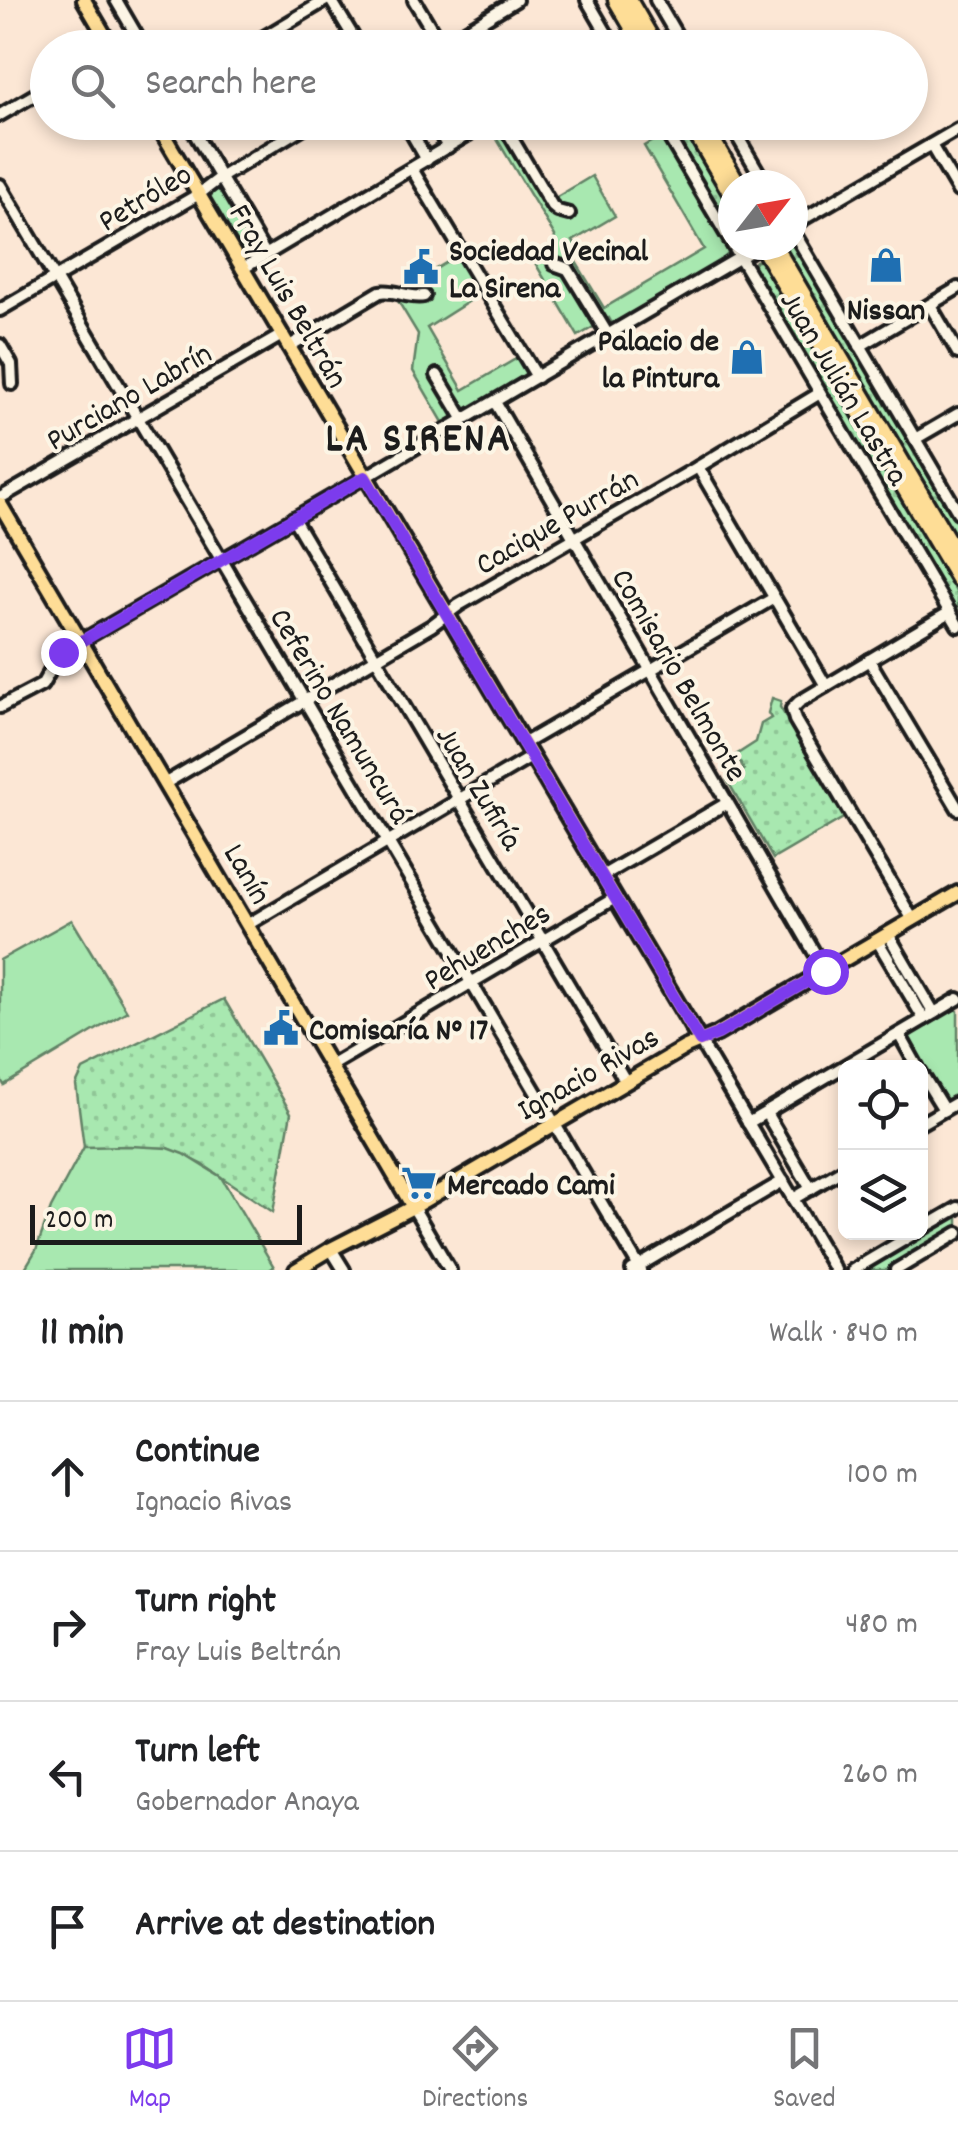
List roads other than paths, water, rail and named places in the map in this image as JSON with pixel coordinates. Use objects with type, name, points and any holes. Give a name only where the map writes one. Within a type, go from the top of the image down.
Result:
[{"type":"highway","points":[[616,0],[634,30]]},
{"type":"highway","points":[[629,0],[646,30]]},
{"type":"highway","points":[[700,140],[718,171]]},
{"type":"highway","points":[[712,140],[729,170]]},
{"type":"highway","points":[[770,260],[958,579]]},
{"type":"highway","points":[[783,260],[958,557]]},
{"type":"main road","points":[[84,0],[102,30]]},
{"type":"main road","name":"Fray Luis Beltrán","points":[[167,140],[700,1041]]},
{"type":"main road","name":"Lanín","points":[[0,502],[412,1206]]},
{"type":"main road","name":"Ignacio Rivas","points":[[296,1270],[626,1082],[718,1034],[958,893]]},
{"type":"street","points":[[132,0],[118,4],[133,30]]},
{"type":"street","points":[[277,30],[328,0],[348,30]]},
{"type":"street","points":[[414,0],[430,30]]},
{"type":"street","points":[[466,30],[516,0]]},
{"type":"street","points":[[587,0],[604,30]]},
{"type":"street","points":[[656,0],[674,30]]},
{"type":"street","points":[[0,115],[30,98]]},
{"type":"street","points":[[808,219],[958,129]]},
{"type":"street","name":"Fray Luis Beltrán","points":[[198,140],[266,255]]},
{"type":"street","name":"Petróleo","points":[[0,310],[199,194],[282,140]]},
{"type":"street","points":[[415,140],[427,160]]},
{"type":"street","points":[[444,140],[448,147]]},
{"type":"street","points":[[242,269],[460,140]]},
{"type":"street","points":[[513,140],[552,206],[569,214]]},
{"type":"street","name":"Juan Julián Lastra","points":[[671,140],[718,221]]},
{"type":"street","points":[[740,140],[757,170]]},
{"type":"street","points":[[931,145],[958,191]]},
{"type":"street","points":[[412,168],[536,377]]},
{"type":"street","name":"Ceferino Namuncurá","points":[[0,185],[638,1269]]},
{"type":"street","points":[[808,254],[958,512]]},
{"type":"street","points":[[0,707],[42,685],[58,657],[80,641],[737,260]]},
{"type":"street","name":"Juan Julián Lastra","points":[[741,260],[958,626]]},
{"type":"street","points":[[554,264],[568,268],[608,335]]},
{"type":"street","points":[[860,346],[958,288]]},
{"type":"street","name":"Purciano Labrín","points":[[0,502],[138,418],[380,292],[424,296]]},
{"type":"street","points":[[930,305],[958,353]]},
{"type":"street","points":[[0,344],[11,364],[12,384]]},
{"type":"street","points":[[437,375],[464,420]]},
{"type":"street","name":"Cacique Purrán","points":[[164,784],[820,392]]},
{"type":"street","name":"Comisario Belmonte","points":[[495,402],[825,971]]},
{"type":"street","points":[[915,439],[958,414]]},
{"type":"street","points":[[698,467],[826,686]]},
{"type":"street","name":"Juan Zufiría","points":[[293,518],[626,1082]]},
{"type":"street","points":[[524,744],[774,598]]},
{"type":"street","points":[[913,920],[794,720],[792,709],[950,612]]},
{"type":"street","points":[[869,660],[958,809]]},
{"type":"street","points":[[248,925],[531,758]]},
{"type":"street","points":[[602,876],[727,802]]},
{"type":"street","name":"Pehuenches","points":[[330,1066],[615,898]]},
{"type":"street","points":[[882,937],[929,1016]]},
{"type":"street","points":[[748,1123],[958,1001]]},
{"type":"street","points":[[898,1034],[914,1060]]},
{"type":"street","name":"Fray Luis Beltrán","points":[[700,1041],[835,1270]]},
{"type":"street","points":[[928,1084],[944,1110]]},
{"type":"street","points":[[928,1119],[958,1102]]},
{"type":"street","points":[[766,1112],[811,1189]]},
{"type":"street","points":[[793,1199],[838,1173]]},
{"type":"street","points":[[638,1269],[782,1181]]},
{"type":"street","name":"Lanín","points":[[412,1206],[450,1270]]},
{"type":"street","points":[[928,1226],[958,1208]]},
{"type":"street","points":[[896,1270],[958,1234]]},
{"type":"street","points":[[853,1270],[904,1240]]},
{"type":"street","points":[[331,1249],[344,1270]]},
{"type":"place","name":"Nissan","points":[[886,265]]},
{"type":"place","name":"Sociedad Vecinal La Sirena","points":[[421,267]]},
{"type":"place","name":"Palacio de la Pintura","points":[[747,357]]},
{"type":"place","name":"Comisaría N° 17","points":[[281,1028]]},
{"type":"place","name":"Mercado Cami","points":[[419,1183]]},
{"type":"district","name":"LA SIRENA","points":[[419,435]]}]
